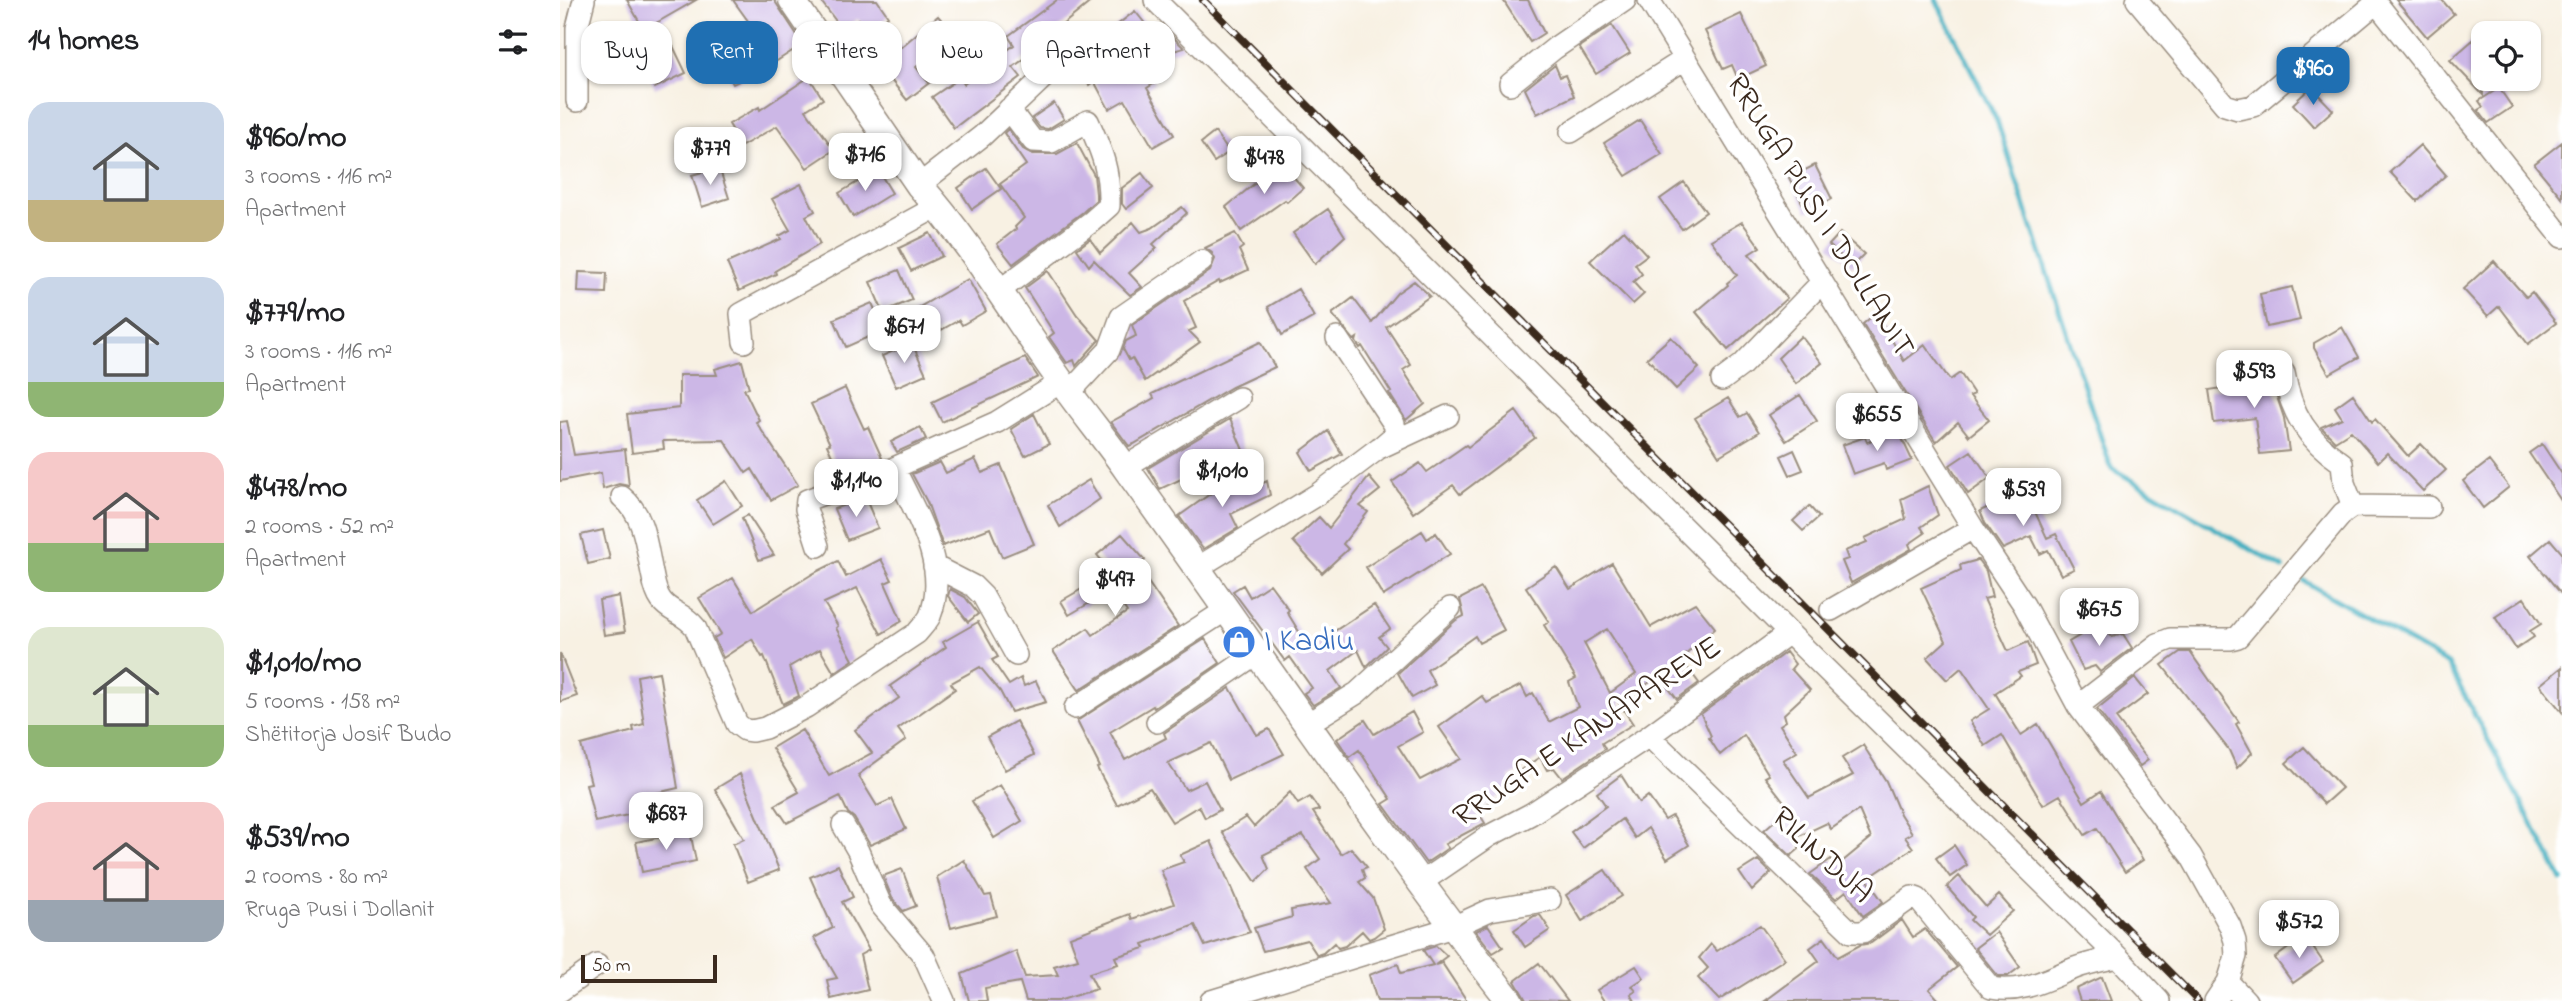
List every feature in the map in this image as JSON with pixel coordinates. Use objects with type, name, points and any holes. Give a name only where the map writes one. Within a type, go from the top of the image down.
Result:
[{"type":"main road","points":[[793,0],[919,185],[938,206],[1420,883],[1510,1001]]},
{"type":"street","points":[[577,101],[578,28],[584,0]]},
{"type":"street","points":[[1155,0],[2118,957],[2159,1001]]},
{"type":"street","points":[[1510,84],[1555,48],[1625,0]]},
{"type":"street","name":"RRUGA PUSI I DOLLANIT","points":[[1649,0],[1973,528],[2024,605],[2078,706],[2191,856],[2230,926],[2235,941],[2236,956],[2228,982],[2214,1001]]},
{"type":"street","points":[[2137,0],[2225,105],[2238,109],[2253,106],[2375,2],[2562,237]]},
{"type":"street","points":[[1571,132],[1685,59]]},
{"type":"street","points":[[919,185],[982,136],[1036,84]]},
{"type":"street","points":[[999,291],[1109,206],[1110,181],[1104,155],[1088,121],[1051,142],[1033,141],[1009,109]]},
{"type":"street","points":[[744,342],[741,314],[938,206]]},
{"type":"street","points":[[818,546],[806,509],[807,500],[894,468],[997,422],[1065,387],[1109,350],[1121,317],[1202,261]]},
{"type":"street","points":[[1722,380],[1742,365],[1822,282]]},
{"type":"street","points":[[1197,568],[1318,494],[1396,434],[1394,424],[1337,338]]},
{"type":"street","points":[[2284,373],[2288,398],[2311,439],[2342,463],[2344,483],[2353,506]]},
{"type":"street","points":[[1125,467],[1238,398]]},
{"type":"street","points":[[1379,448],[1448,416]]},
{"type":"street","points":[[622,497],[640,517],[656,589],[661,600],[672,610],[687,616],[695,627],[737,724],[752,731],[765,728],[806,706],[917,633],[929,619],[935,583],[930,548],[894,468]]},
{"type":"street","points":[[2078,706],[2158,644],[2170,639],[2238,637],[2343,513],[2353,506],[2429,507]]},
{"type":"street","points":[[1831,610],[1973,528]]},
{"type":"street","points":[[934,566],[973,586],[983,596],[1016,655]]},
{"type":"street","points":[[1307,724],[1357,692],[1450,608]]},
{"type":"street","points":[[1075,708],[1226,610]]},
{"type":"street","name":"RRUGA E KANAPAREVE","points":[[1420,883],[1489,836],[1531,814],[1649,736],[1789,633]]},
{"type":"street","points":[[1157,722],[1256,653]]},
{"type":"street","name":"RILINDJA","points":[[1649,736],[1851,932],[1863,932],[1912,897],[1918,899],[1991,988],[2007,991],[2028,988],[2078,967],[2118,957]]},
{"type":"street","points":[[843,825],[858,851],[881,905],[924,956],[944,1001]]},
{"type":"street","points":[[1211,1001],[1453,927],[1490,910],[1550,900]]},
{"type":"street","points":[[560,991],[597,965]]},
{"type":"street","points":[[2228,982],[2246,1001]]},
{"type":"building","points":[[627,0],[696,0],[660,21],[639,21]]},
{"type":"building","points":[[733,0],[774,0],[792,27],[792,51],[778,60],[778,21],[748,21]]},
{"type":"building","points":[[820,0],[877,0],[888,16],[882,21],[836,21]]},
{"type":"building","points":[[1057,0],[1093,0],[1067,21],[1028,21]]},
{"type":"building","points":[[1503,0],[1528,0],[1544,33],[1530,42]]},
{"type":"building","points":[[2396,0],[2442,0],[2454,14],[2427,37]]},
{"type":"building","points":[[1135,11],[1143,21],[1122,21]]},
{"type":"building","points":[[1741,14],[1766,66],[1738,79],[1732,65],[1723,69],[1705,31]]},
{"type":"building","points":[[1612,25],[1630,53],[1596,74],[1579,47]]},
{"type":"building","points":[[1021,26],[1021,61],[1013,67],[1021,77],[954,128],[932,97],[951,84],[1007,84],[1007,50],[1014,45],[1008,36]]},
{"type":"building","points":[[916,34],[916,84],[928,84],[907,100],[894,84],[902,84],[902,46]]},
{"type":"building","points":[[1175,39],[1184,48],[1175,51]]},
{"type":"building","points":[[2471,42],[2471,82],[2450,60]]},
{"type":"building","points":[[672,47],[686,73],[672,80]]},
{"type":"building","points":[[1555,65],[1560,77],[1565,75],[1574,96],[1537,114],[1525,89]]},
{"type":"building","points":[[799,84],[813,84],[823,99],[806,110],[834,150],[807,168],[777,126],[742,146],[729,124],[759,107],[760,110]]},
{"type":"building","points":[[1096,84],[1153,84],[1147,88],[1174,135],[1153,147],[1125,100],[1109,109]]},
{"type":"building","points":[[2311,87],[2333,110],[2314,127],[2293,104]]},
{"type":"building","points":[[2494,91],[2501,91],[2512,107],[2488,123],[2478,110],[2483,107],[2479,101]]},
{"type":"building","points":[[1054,103],[1064,119],[1048,129],[1040,128],[1032,118]]},
{"type":"building","points":[[1640,120],[1662,154],[1626,176],[1604,143]]},
{"type":"building","points":[[1008,129],[1023,149],[1032,154],[1057,154],[1077,143],[1094,175],[1096,194],[1096,200],[1083,212],[1013,264],[997,244],[1016,229],[1024,218],[1000,184],[1026,165],[1004,133]]},
{"type":"building","points":[[1215,132],[1229,152],[1214,162],[1201,143]]},
{"type":"building","points":[[2562,142],[2562,198],[2534,164]]},
{"type":"building","points":[[2420,145],[2446,175],[2417,201],[2390,172]]},
{"type":"building","points":[[1281,162],[1303,188],[1287,202],[1285,200],[1241,231],[1226,207]]},
{"type":"building","points":[[1815,165],[1832,199],[1807,212],[1789,178]]},
{"type":"building","points":[[719,167],[729,198],[702,207],[692,175]]},
{"type":"building","points":[[986,168],[1001,189],[972,209],[958,188]]},
{"type":"building","points":[[878,170],[892,193],[853,217],[839,193]]},
{"type":"building","points":[[1142,173],[1153,188],[1126,209],[1122,204],[1122,188]]},
{"type":"building","points":[[1684,182],[1706,212],[1682,229],[1660,199]]},
{"type":"building","points":[[801,184],[815,211],[806,216],[820,244],[775,271],[776,274],[739,291],[727,263],[781,239],[779,236],[790,230],[772,199]]},
{"type":"building","points":[[1182,207],[1187,213],[1153,244],[1157,248],[1129,273],[1142,287],[1130,295],[1094,260],[1089,266],[1077,249],[1090,239],[1100,253],[1133,222],[1141,232],[1152,228]]},
{"type":"building","points":[[1328,209],[1345,236],[1315,264],[1293,233]]},
{"type":"building","points":[[1742,222],[1760,247],[1749,254],[1787,298],[1728,350],[1696,312],[1737,275],[1711,240]]},
{"type":"building","points":[[1624,230],[1647,255],[1635,264],[1642,274],[1633,282],[1644,294],[1633,304],[1590,261]]},
{"type":"building","points":[[930,233],[942,256],[911,271],[899,248]]},
{"type":"building","points":[[1235,233],[1243,247],[1239,250],[1248,270],[1220,283],[1219,281],[1184,301],[1196,328],[1189,331],[1200,342],[1145,381],[1132,358],[1129,360],[1123,349],[1126,341],[1136,336],[1132,325],[1210,271],[1215,259],[1205,248]]},
{"type":"building","points":[[1840,233],[1864,254],[1852,266],[1829,245]]},
{"type":"building","points":[[2494,261],[2526,297],[2532,292],[2556,323],[2528,344],[2499,306],[2488,316],[2463,289]]},
{"type":"building","points":[[899,270],[912,300],[883,312],[870,282]]},
{"type":"building","points":[[1048,271],[1077,315],[1099,340],[1076,366],[1074,360],[1067,363],[1049,337],[1054,333],[1025,288]]},
{"type":"building","points":[[579,272],[607,273],[606,293],[578,292]]},
{"type":"building","points":[[968,279],[986,311],[962,325],[959,320],[925,339],[911,312]]},
{"type":"building","points":[[1414,281],[1430,296],[1386,327],[1411,365],[1403,370],[1425,404],[1406,420],[1362,346],[1360,348],[1356,342],[1357,338],[1354,340],[1332,314],[1353,298],[1372,323],[1397,293]]},
{"type":"building","points":[[2292,287],[2300,320],[2267,327],[2260,294]]},
{"type":"building","points":[[1298,289],[1314,317],[1282,335],[1268,307]]},
{"type":"building","points":[[872,303],[884,330],[846,347],[834,319]]},
{"type":"building","points":[[1876,313],[1904,361],[1925,345],[1950,380],[1960,373],[1974,394],[1970,396],[1989,420],[1969,436],[1958,422],[1936,442],[1863,324]]},
{"type":"building","points":[[2342,327],[2359,357],[2329,374],[2314,348],[2314,343]]},
{"type":"building","points":[[1801,336],[1822,363],[1796,384],[1778,358]]},
{"type":"building","points":[[1671,337],[1699,368],[1676,389],[1647,358]]},
{"type":"building","points":[[1260,342],[1275,367],[1232,387],[1134,444],[1129,446],[1111,422],[1154,398],[1152,394]]},
{"type":"building","points":[[912,343],[926,374],[896,387],[882,356]]},
{"type":"building","points":[[1025,358],[1038,377],[942,422],[932,402]]},
{"type":"building","points":[[742,361],[749,388],[744,389],[759,420],[756,422],[798,485],[771,500],[752,469],[746,473],[724,440],[663,441],[664,449],[632,453],[627,414],[679,408],[679,375],[717,375],[715,369]]},
{"type":"building","points":[[2271,372],[2284,418],[2289,451],[2260,454],[2255,418],[2214,423],[2209,390],[2249,384],[2248,373]]},
{"type":"building","points":[[845,388],[864,429],[868,427],[882,458],[840,474],[827,445],[830,444],[811,404]]},
{"type":"building","points":[[2353,394],[2372,422],[2375,419],[2408,456],[2421,444],[2446,470],[2423,491],[2387,453],[2378,462],[2351,431],[2335,441],[2321,427],[2342,418],[2335,407]]},
{"type":"building","points":[[1800,395],[1817,421],[1786,441],[1769,415]]},
{"type":"building","points":[[1728,398],[1740,417],[1747,413],[1759,432],[1719,456],[1695,418]]},
{"type":"building","points":[[1516,411],[1535,438],[1460,494],[1453,485],[1413,513],[1392,482],[1420,463],[1427,472],[1466,445],[1468,447]]},
{"type":"building","points":[[1034,414],[1049,444],[1025,456],[1011,429]]},
{"type":"building","points":[[1230,419],[1243,450],[1160,489],[1148,468]]},
{"type":"building","points":[[567,421],[574,455],[625,449],[629,486],[619,484],[603,489],[601,473],[560,481],[560,422]]},
{"type":"building","points":[[920,427],[926,439],[897,452],[891,442]]},
{"type":"building","points":[[1898,430],[1912,460],[1886,470],[1884,463],[1853,474],[1842,445],[1865,437],[1867,442]]},
{"type":"building","points":[[1328,431],[1342,454],[1311,471],[1300,452]]},
{"type":"building","points":[[2542,444],[2562,474],[2562,502],[2529,453]]},
{"type":"building","points":[[1794,450],[1803,470],[1790,475],[1781,456]]},
{"type":"building","points":[[1971,451],[1990,478],[1968,494],[1950,465]]},
{"type":"building","points":[[975,459],[982,473],[1001,465],[1034,544],[1002,557],[990,528],[943,546],[927,502],[912,474],[940,462],[946,473]]},
{"type":"building","points":[[2489,461],[2509,487],[2483,508],[2463,481]]},
{"type":"building","points":[[1244,470],[1255,487],[1267,481],[1270,495],[1231,514],[1238,528],[1203,549],[1179,516]]},
{"type":"building","points":[[1369,477],[1380,490],[1360,506],[1368,512],[1343,544],[1348,549],[1322,573],[1293,541],[1319,517],[1329,528]]},
{"type":"building","points":[[1089,480],[1100,499],[1060,527],[1048,505]]},
{"type":"building","points":[[726,481],[742,506],[713,524],[697,500]]},
{"type":"building","points":[[1928,486],[1938,515],[1921,527],[1925,533],[1909,544],[1911,549],[1851,583],[1842,561],[1848,559],[1845,551],[1867,542],[1865,538],[1906,519],[1901,499]]},
{"type":"building","points":[[2025,490],[2047,538],[2056,534],[2074,569],[2061,575],[2048,550],[2040,554],[2031,536],[2003,549],[1985,523],[1980,511]]},
{"type":"building","points":[[865,497],[878,528],[847,540],[834,509]]},
{"type":"building","points":[[1809,506],[1819,517],[1803,531],[1793,521]]},
{"type":"building","points":[[748,515],[774,555],[759,560],[742,518]]},
{"type":"building","points":[[603,530],[610,559],[588,564],[581,535]]},
{"type":"building","points":[[1422,531],[1427,539],[1436,533],[1450,554],[1383,596],[1366,567]]},
{"type":"building","points":[[1122,534],[1145,560],[1137,566],[1178,626],[1079,690],[1053,651],[1088,628],[1093,635],[1127,612],[1112,590],[1069,615],[1061,601],[1111,572],[1097,555]]},
{"type":"building","points":[[2550,539],[2562,553],[2562,595],[2530,556]]},
{"type":"building","points":[[881,559],[892,580],[885,583],[902,621],[881,634],[857,588],[824,603],[853,660],[834,673],[820,649],[789,667],[799,696],[783,704],[764,656],[762,657],[752,639],[723,658],[714,638],[721,634],[699,598],[733,578],[753,611],[838,561],[846,577]]},
{"type":"building","points":[[1978,560],[1986,571],[1992,597],[1984,599],[2008,651],[2028,642],[2036,665],[2018,672],[2021,676],[1995,693],[2021,735],[2038,724],[2084,802],[2101,791],[2143,860],[2125,872],[2097,828],[2085,835],[2060,795],[2043,805],[2002,735],[1985,746],[1970,721],[1989,709],[1961,668],[1947,680],[1927,658],[1946,641],[1921,588],[1961,570],[1960,565]]},
{"type":"building","points":[[1612,563],[1651,627],[1695,603],[1715,628],[1681,659],[1699,683],[1677,699],[1659,676],[1619,703],[1633,724],[1602,743],[1605,749],[1562,778],[1554,768],[1547,770],[1540,757],[1509,778],[1514,787],[1477,810],[1485,823],[1445,844],[1448,848],[1426,863],[1383,804],[1391,799],[1359,750],[1349,757],[1337,739],[1365,720],[1374,734],[1412,712],[1423,732],[1398,746],[1420,780],[1461,759],[1439,727],[1482,696],[1487,703],[1521,685],[1527,697],[1533,693],[1549,722],[1578,707],[1569,682],[1576,678],[1544,625],[1549,622],[1526,587],[1556,567],[1570,589]],"holes":[[[1607,629],[1636,674],[1610,693],[1584,643]]]},
{"type":"building","points":[[1270,584],[1289,610],[1287,612],[1309,648],[1374,605],[1390,629],[1379,637],[1387,647],[1366,667],[1358,650],[1330,671],[1341,688],[1313,705],[1304,693],[1312,688],[1290,657],[1285,661],[1233,591],[1243,585],[1250,597]]},
{"type":"building","points":[[1481,588],[1504,630],[1479,643],[1475,636],[1427,670],[1435,685],[1412,698],[1398,673],[1456,620],[1464,616],[1460,599]]},
{"type":"building","points":[[950,589],[965,597],[978,614],[968,622],[948,596]]},
{"type":"building","points":[[619,596],[625,632],[604,635],[599,600]]},
{"type":"building","points":[[2524,598],[2541,624],[2530,631],[2534,637],[2516,649],[2495,617]]},
{"type":"building","points":[[978,622],[998,657],[992,660],[1009,685],[1021,678],[1024,686],[1036,681],[1046,702],[1011,712],[1000,691],[980,667],[951,683],[955,689],[898,729],[906,740],[858,775],[877,806],[892,799],[906,829],[870,845],[840,796],[787,823],[775,805],[799,792],[772,748],[802,730],[829,776],[872,753],[855,730],[899,698],[890,686],[946,647],[943,642]]},
{"type":"building","points":[[2101,623],[2112,637],[2123,634],[2132,648],[2100,672],[2095,666],[2083,670],[2069,642]]},
{"type":"building","points":[[1205,639],[1220,663],[1154,708],[1153,706],[1110,732],[1125,760],[1166,738],[1164,733],[1230,688],[1257,735],[1269,729],[1284,754],[1229,780],[1211,743],[1168,763],[1186,790],[1205,781],[1220,810],[1205,818],[1199,806],[1172,822],[1150,788],[1117,805],[1097,768],[1100,767],[1077,721]]},
{"type":"building","points":[[1786,652],[1795,664],[1791,669],[1810,690],[1784,714],[1786,721],[1780,725],[1797,752],[1783,760],[1809,798],[1853,775],[1842,758],[1863,745],[1886,781],[1900,814],[1912,833],[1905,837],[1913,848],[1867,879],[1883,902],[1863,916],[1846,891],[1836,899],[1810,874],[1831,859],[1837,866],[1871,838],[1859,810],[1831,829],[1827,823],[1795,838],[1799,849],[1791,856],[1764,830],[1789,808],[1765,777],[1769,775],[1744,735],[1720,755],[1709,738],[1711,736],[1701,714]]},
{"type":"building","points":[[2180,652],[2190,652],[2239,722],[2236,724],[2252,753],[2237,768],[2229,750],[2162,665]]},
{"type":"building","points":[[560,653],[577,696],[560,702]]},
{"type":"building","points":[[2562,667],[2562,712],[2540,685]]},
{"type":"building","points":[[659,672],[678,788],[639,797],[642,812],[595,822],[586,784],[591,783],[581,745],[634,731],[633,727],[644,724],[637,676]]},
{"type":"building","points":[[2135,678],[2148,694],[2116,718],[2148,760],[2140,766],[2097,709]]},
{"type":"building","points":[[1016,721],[1034,755],[1005,770],[987,737]]},
{"type":"building","points":[[2304,747],[2342,788],[2324,804],[2286,763]]},
{"type":"building","points":[[740,774],[779,870],[748,882],[733,844],[744,839],[715,789]]},
{"type":"building","points":[[1621,775],[1639,803],[1648,796],[1665,820],[1672,816],[1689,845],[1667,859],[1648,828],[1635,838],[1622,819],[1583,848],[1571,832],[1606,806],[1597,793]]},
{"type":"building","points":[[1000,785],[1022,821],[994,838],[972,801]]},
{"type":"building","points":[[1290,792],[1298,804],[1310,797],[1319,810],[1313,812],[1341,854],[1351,848],[1367,867],[1362,869],[1365,878],[1359,882],[1373,898],[1384,929],[1374,937],[1369,939],[1362,931],[1345,946],[1338,948],[1334,943],[1317,955],[1307,940],[1263,951],[1254,928],[1292,917],[1291,910],[1331,903],[1307,869],[1320,859],[1303,835],[1263,855],[1269,869],[1256,882],[1222,832],[1246,817],[1254,827]]},
{"type":"building","points":[[690,831],[696,861],[642,872],[636,842]]},
{"type":"building","points":[[1211,841],[1250,932],[1205,946],[1195,925],[1143,944],[1145,948],[1115,957],[1118,964],[1089,973],[1097,989],[1058,1001],[1026,1001],[1020,982],[985,988],[987,1001],[969,1001],[962,974],[1016,951],[1025,977],[1058,975],[1054,966],[1078,959],[1070,937],[1130,914],[1132,919],[1174,904],[1161,870],[1184,862],[1180,855]]},
{"type":"building","points":[[1954,845],[1967,865],[1950,877],[1936,858]]},
{"type":"building","points":[[964,860],[985,896],[991,895],[997,916],[951,928],[937,877]]},
{"type":"building","points":[[1758,860],[1771,873],[1752,891],[1739,872]]},
{"type":"building","points":[[838,865],[853,897],[842,902],[869,950],[860,955],[868,990],[831,999],[827,980],[837,978],[814,938],[833,928],[810,877]]},
{"type":"building","points":[[902,869],[916,906],[903,911],[892,898],[883,876]]},
{"type":"building","points":[[1605,870],[1622,896],[1582,921],[1566,895]]},
{"type":"building","points":[[1959,876],[1986,907],[1999,895],[2013,911],[1986,935],[1970,920],[1973,917],[1947,887]]},
{"type":"building","points":[[1540,915],[1550,930],[1525,947],[1514,930],[1534,916]]},
{"type":"building","points":[[1902,920],[1913,937],[1925,929],[1957,967],[1929,989],[1940,1001],[1765,1001],[1819,961],[1810,948],[1824,938],[1838,957],[1860,945],[1871,943]]},
{"type":"building","points":[[1488,925],[1503,947],[1493,953],[1476,931]]},
{"type":"building","points":[[1760,925],[1785,959],[1719,1000],[1698,978],[1708,968],[1699,958],[1711,944],[1717,951]]},
{"type":"building","points":[[1996,932],[2020,967],[2008,976],[1998,976],[1975,948]]},
{"type":"building","points":[[2305,936],[2323,962],[2293,983],[2275,958]]},
{"type":"building","points":[[1436,946],[1447,956],[1435,965],[1442,963],[1467,1001],[1377,1001],[1369,975],[1398,964],[1401,973],[1433,965],[1423,950]]},
{"type":"building","points":[[1539,963],[1568,1001],[1526,1000],[1515,981]]},
{"type":"building","points":[[1636,966],[1644,978],[1632,986],[1636,991],[1631,994],[1635,1001],[1604,1001],[1597,990]]},
{"type":"building","points":[[2102,977],[2111,1001],[2080,1001],[2076,989]]},
{"type":"waterway","points":[[1936,0],[1997,121],[2111,468],[2283,568]]},
{"type":"waterway","points":[[2304,581],[2448,664],[2562,880]]},
{"type":"railway","points":[[1203,0],[2198,1001]]},
{"type":"place","name":"I Kadiu","points":[[1239,642]]}]
